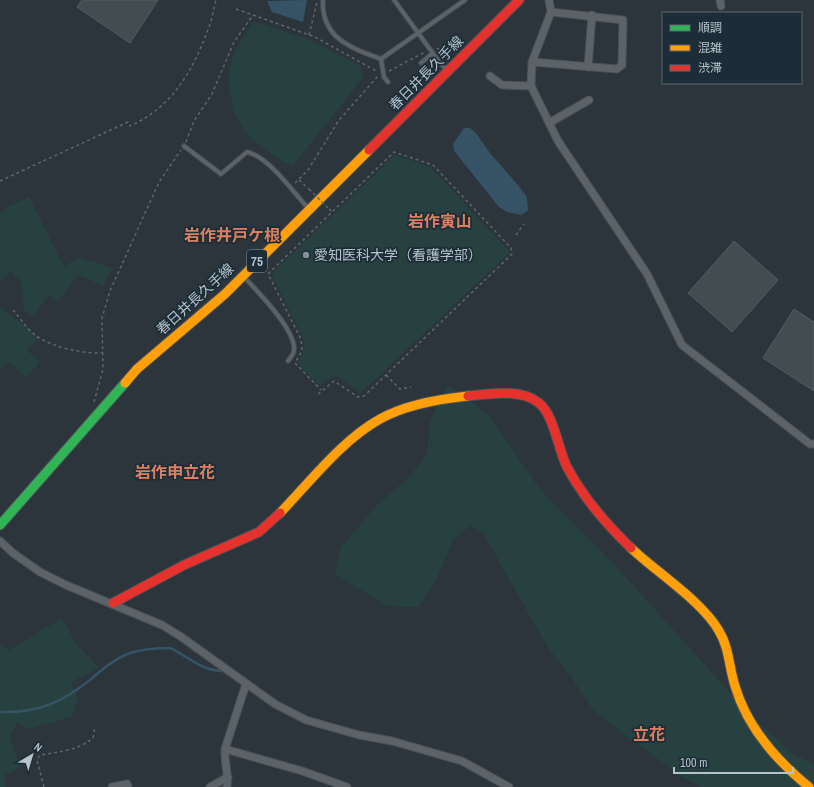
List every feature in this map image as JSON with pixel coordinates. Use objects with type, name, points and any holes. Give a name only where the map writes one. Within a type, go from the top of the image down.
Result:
[{"type":"street","name":"春日井長久手線","points":[[0,525],[137,369],[225,294],[519,0]]},
{"type":"street","points":[[549,0],[551,12],[532,62],[531,86],[558,141],[647,274],[682,345],[810,444],[814,444]]},
{"type":"street","points":[[532,62],[618,69],[622,65],[623,20],[592,15],[551,12]]},
{"type":"street","points":[[588,67],[592,15]]},
{"type":"street","points":[[490,76],[502,85],[531,86]]},
{"type":"street","points":[[549,123],[589,100]]},
{"type":"street","points":[[113,603],[184,565],[259,532],[272,521],[349,441],[358,433],[385,417],[431,402],[472,395],[522,395],[538,401],[544,409],[562,456],[574,480],[590,503],[611,528],[644,560],[704,612],[719,631],[727,652],[736,688],[748,717],[766,746],[777,759],[809,787]]},
{"type":"street","points":[[0,541],[13,553],[40,572],[66,585],[113,603],[162,625],[180,636],[275,704],[306,720],[359,735],[392,741],[462,761],[509,787]]},
{"type":"street","points":[[227,787],[228,776],[224,758],[225,749],[246,684]]},
{"type":"street","points":[[225,749],[302,771],[347,787]]},
{"type":"street","points":[[210,787],[228,776]]},
{"type":"street","points":[[112,787],[127,784],[128,787]]},
{"type":"lane","points":[[323,0],[324,17],[334,35],[360,51],[381,59]]},
{"type":"lane","points":[[394,0],[432,53],[448,70]]},
{"type":"lane","points":[[381,59],[465,0]]},
{"type":"lane","points":[[421,62],[432,53]]},
{"type":"lane","points":[[381,59],[384,77],[388,82]]},
{"type":"lane","points":[[184,146],[220,174],[247,152],[253,154],[265,163],[309,209]]},
{"type":"lane","points":[[243,276],[268,301],[293,343],[294,352],[288,361]]},
{"type":"path","points":[[0,182],[128,122],[130,126],[159,109],[175,93],[189,72],[211,20],[216,0]]},
{"type":"path","points":[[309,35],[317,0]]},
{"type":"path","points":[[96,415],[92,412],[103,369],[104,353],[102,318],[110,290],[159,182],[184,146],[194,121],[212,94],[234,42],[253,15]]},
{"type":"path","points":[[290,188],[308,170],[339,120],[378,76],[377,72]]},
{"type":"path","points":[[318,394],[321,390],[334,381],[358,398],[362,398],[512,254],[513,251],[433,165],[394,152],[268,274],[301,339],[302,351],[295,363],[321,390]]},
{"type":"path","points":[[299,180],[332,212]]},
{"type":"path","points":[[516,235],[524,224]]},
{"type":"path","points":[[13,310],[34,334],[46,341],[84,353],[104,353]]},
{"type":"path","points":[[386,375],[400,389],[412,387]]},
{"type":"path","points":[[44,787],[37,760],[40,755],[66,751],[87,743],[93,738],[95,726]]},
{"type":"green space","points":[[254,21],[313,41],[359,65],[363,77],[293,166],[285,163],[250,137],[238,120],[231,100],[229,78],[232,58],[239,43]]},
{"type":"green space","points":[[395,155],[431,167],[510,252],[361,393],[337,376],[329,378],[320,386],[298,364],[303,351],[303,338],[271,274]]},
{"type":"green space","points":[[29,197],[64,267],[78,257],[112,268],[103,286],[78,275],[58,301],[49,295],[34,316],[24,310],[21,281],[11,271],[0,281],[0,213],[4,209]]},
{"type":"green space","points":[[0,307],[39,337],[27,350],[40,362],[26,378],[9,362],[0,370]]},
{"type":"green space","points":[[447,386],[461,393],[489,416],[540,489],[624,575],[748,713],[792,753],[814,764],[814,787],[701,787],[682,777],[594,711],[571,677],[547,646],[483,533],[470,526],[453,540],[439,574],[419,607],[387,606],[335,574],[341,547],[375,507],[410,476],[427,454],[430,420]]},
{"type":"green space","points":[[62,618],[76,643],[99,668],[71,682],[78,699],[72,717],[30,729],[17,723],[10,736],[20,768],[4,775],[6,787],[0,787],[0,645],[9,650]]},
{"type":"water","points":[[307,0],[303,22],[272,12],[267,1]]},
{"type":"water","points":[[464,128],[470,128],[476,133],[490,153],[527,197],[528,210],[522,215],[507,212],[499,207],[454,151],[453,144]]},
{"type":"building","points":[[82,0],[158,0],[130,43],[77,7]]},
{"type":"building","points":[[734,241],[778,280],[732,332],[688,293]]},
{"type":"building","points":[[794,309],[814,322],[814,391],[763,358]]},
{"type":"waterway","points":[[0,712],[26,711],[48,705],[69,695],[115,660],[130,653],[170,648],[201,666],[208,669],[223,671]]},
{"type":"traffic: fast","points":[[0,525],[125,383]]},
{"type":"traffic: slow","points":[[125,383],[137,369],[225,294],[369,150]]},
{"type":"traffic: slow","points":[[280,513],[340,450],[353,438],[380,419],[400,410],[422,403],[468,396]]},
{"type":"traffic: slow","points":[[631,548],[678,587],[702,609],[711,620],[719,631],[725,644],[740,701],[755,729],[785,766],[809,787]]},
{"type":"traffic: jam","points":[[369,150],[519,0]]},
{"type":"traffic: jam","points":[[468,396],[505,393],[523,395],[532,398],[539,403],[544,408],[552,424],[564,460],[573,478],[596,510],[631,548]]},
{"type":"traffic: jam","points":[[113,603],[184,565],[259,532],[280,513]]},
{"type":"place","name":"愛知医科大学（看護学部）","points":[[306,255]]},
{"type":"district","name":"岩作寅山","points":[[440,221]]},
{"type":"district","name":"岩作井戸ケ根","points":[[232,235]]},
{"type":"district","name":"岩作申立花","points":[[175,472]]},
{"type":"district","name":"立花","points":[[649,734]]}]
